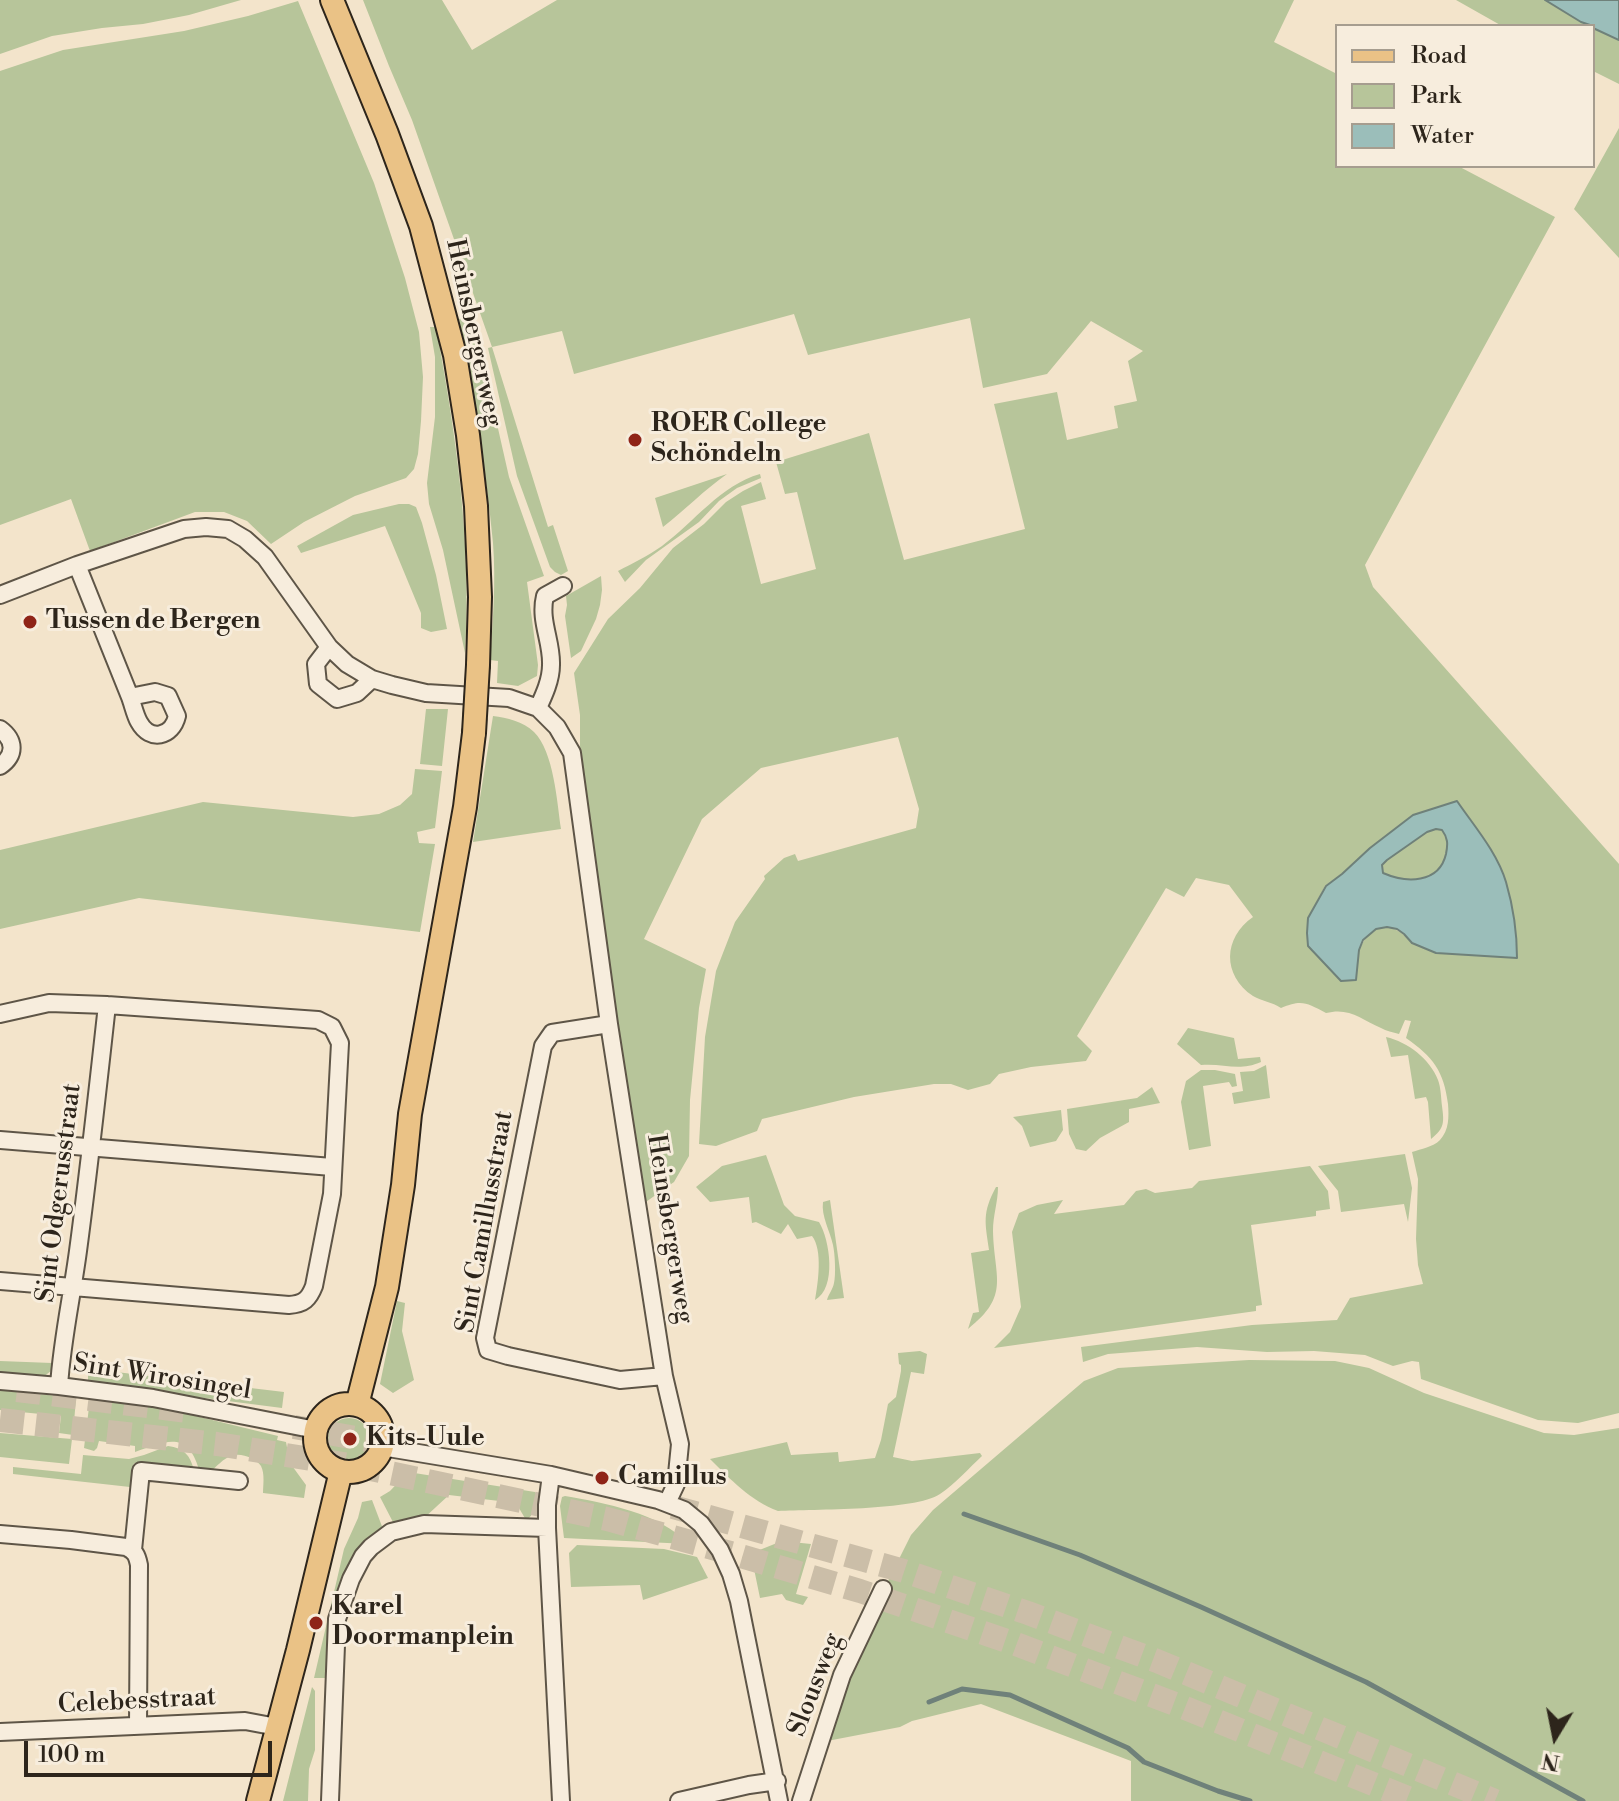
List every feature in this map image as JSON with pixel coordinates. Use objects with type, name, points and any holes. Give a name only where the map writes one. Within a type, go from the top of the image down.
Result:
[{"type":"main road","name":"Heinsbergerweg","points":[[332,0],[421,226],[455,355],[476,506],[480,597],[474,733],[465,807],[410,1114],[403,1185],[387,1287],[357,1405]]},
{"type":"main road","points":[[357,1405],[378,1420],[383,1433],[382,1447],[367,1466],[341,1471],[333,1468],[320,1454],[316,1445],[316,1430],[320,1420],[332,1409],[357,1405]]},
{"type":"main road","points":[[258,1801],[341,1471]]},
{"type":"street","points":[[0,595],[184,529],[228,529],[265,557],[329,647],[347,664],[372,679],[426,693],[509,698],[538,708],[551,665],[542,609],[545,596],[563,586]]},
{"type":"street","points":[[77,565],[130,697]]},
{"type":"street","points":[[329,647],[316,664],[318,684],[337,699],[357,693],[372,679]]},
{"type":"street","name":"Heinsbergerweg","points":[[538,708],[557,727],[572,753],[609,1024],[664,1376],[680,1444],[676,1484],[667,1503]]},
{"type":"street","points":[[0,729],[10,740],[12,752],[9,760],[0,766]]},
{"type":"street","points":[[0,1014],[49,1003],[318,1020],[332,1027],[340,1043],[332,1194],[309,1298],[300,1304],[289,1305],[0,1281]]},
{"type":"street","name":"Sint Odgerusstraat","points":[[59,1386],[92,1146],[107,1005]]},
{"type":"street","name":"Sint Camillusstraat","points":[[609,1024],[552,1033],[543,1046],[485,1338],[488,1350],[620,1380],[664,1376]]},
{"type":"street","points":[[0,1140],[332,1167]]},
{"type":"street","name":"Sint Wirosingel","points":[[0,1381],[187,1404],[316,1430]]},
{"type":"street","points":[[382,1447],[551,1475],[667,1503],[684,1510],[701,1524],[720,1550],[739,1601],[779,1801]]},
{"type":"street","points":[[138,1726],[139,1565],[135,1553],[141,1471],[239,1481]]},
{"type":"street","points":[[551,1475],[547,1528],[561,1801]]},
{"type":"street","points":[[330,1801],[337,1619],[363,1556],[391,1532],[424,1524],[547,1528]]},
{"type":"street","points":[[0,1534],[126,1547],[135,1553]]},
{"type":"street","name":"Slousweg","points":[[801,1801],[842,1675],[883,1589]]},
{"type":"street","name":"Celebesstraat","points":[[0,1732],[245,1721],[277,1727]]},
{"type":"street","points":[[679,1801],[777,1781]]},
{"type":"green space","points":[[0,0],[241,0],[143,24],[52,36],[0,54]]},
{"type":"green space","points":[[363,0],[442,0],[472,50],[557,0],[1294,0],[1274,42],[1335,73],[1335,168],[1462,168],[1555,217],[1365,565],[1373,587],[1619,864],[1619,1413],[1578,1423],[1538,1420],[1421,1379],[1419,1362],[1393,1366],[1365,1355],[1197,1347],[1108,1354],[1083,1362],[1081,1347],[1252,1325],[1337,1320],[1350,1298],[1423,1284],[1416,1239],[1418,1179],[1412,1152],[1437,1142],[1447,1128],[1448,1104],[1444,1082],[1430,1059],[1406,1038],[1411,1021],[1405,1020],[1399,1034],[1348,1013],[1326,1013],[1299,1003],[1281,1008],[1253,996],[1243,987],[1231,967],[1230,956],[1236,935],[1253,917],[1229,885],[1196,878],[1184,897],[1166,888],[1077,1036],[1092,1051],[1086,1061],[999,1074],[990,1084],[968,1090],[951,1084],[934,1084],[854,1097],[762,1119],[757,1131],[716,1146],[699,1144],[705,1037],[716,971],[735,922],[765,879],[764,876],[784,858],[795,854],[798,861],[916,828],[919,809],[898,737],[761,768],[702,819],[644,939],[706,969],[690,1100],[689,1156],[674,1182],[643,1204],[580,759],[580,715],[574,673],[608,619],[640,588],[673,548],[726,502],[761,482],[766,499],[741,506],[761,584],[816,569],[797,492],[785,494],[776,462],[869,433],[904,560],[1025,529],[994,404],[1057,392],[1067,440],[1118,428],[1114,406],[1137,401],[1128,361],[1143,351],[1091,321],[1047,374],[983,388],[970,318],[808,355],[794,314],[574,374],[562,331],[492,347],[412,120]],"holes":[[[1413,815],[1490,849],[1412,943],[1397,930],[1383,927],[1370,934],[1359,950],[1322,959],[1308,946],[1308,918],[1325,886]]]},
{"type":"green space","points":[[1456,0],[1619,0],[1619,84],[1595,72],[1595,24],[1498,24]]},
{"type":"green space","points":[[298,1],[374,183],[419,332],[423,377],[418,454],[414,469],[406,478],[355,496],[304,522],[271,544],[247,521],[224,512],[195,512],[90,551],[71,499],[0,525],[0,71],[63,50],[184,31]]},
{"type":"green space","points":[[1619,128],[1619,258],[1574,209]]},
{"type":"green space","points":[[470,316],[509,477],[544,576],[527,582],[537,676],[518,686],[497,683],[498,661],[490,660],[493,543],[479,431],[459,319]]},
{"type":"green space","points":[[430,327],[436,327],[461,489],[467,612],[465,653],[443,550],[429,504],[427,483],[435,417],[435,357]]},
{"type":"green space","points":[[492,347],[548,527],[553,525],[568,571],[561,575],[550,567],[517,476],[488,348]]},
{"type":"green space","points":[[727,474],[710,487],[663,527],[655,498]]},
{"type":"green space","points":[[760,474],[761,478],[737,488],[719,501],[699,522],[646,560],[625,582],[618,571],[662,546],[733,487]]},
{"type":"green space","points":[[399,504],[416,507],[436,575],[447,629],[431,632],[421,628],[421,613],[385,526],[301,553],[297,546],[353,515]]},
{"type":"green space","points":[[601,576],[602,590],[596,619],[581,651],[571,658],[565,616],[566,596]]},
{"type":"green space","points":[[426,709],[448,709],[442,766],[420,764]]},
{"type":"green space","points":[[493,716],[525,725],[541,741],[554,778],[561,829],[473,842]]},
{"type":"green space","points":[[415,769],[442,771],[435,828],[417,832],[419,843],[435,844],[420,932],[139,898],[0,929],[0,850],[203,802],[353,817],[379,814],[400,805],[412,794]]},
{"type":"green space","points":[[1436,829],[1442,830],[1447,844],[1442,864],[1436,871],[1429,876],[1411,879],[1383,873],[1382,865],[1387,860]]},
{"type":"green space","points":[[1188,1028],[1234,1038],[1238,1059],[1260,1057],[1261,1062],[1238,1067],[1201,1065],[1177,1044]]},
{"type":"green space","points":[[1386,1037],[1417,1052],[1430,1065],[1438,1080],[1443,1121],[1431,1139],[1428,1102],[1426,1097],[1415,1099],[1408,1055],[1391,1057]]},
{"type":"green space","points":[[1266,1065],[1270,1098],[1234,1104],[1232,1093],[1243,1091],[1240,1072],[1254,1071]]},
{"type":"green space","points":[[1201,1070],[1235,1074],[1237,1086],[1232,1087],[1229,1082],[1203,1086],[1211,1146],[1189,1150],[1181,1102],[1186,1081]]},
{"type":"green space","points":[[1152,1087],[1160,1103],[1129,1109],[1129,1122],[1100,1138],[1086,1151],[1076,1149],[1069,1134],[1067,1109],[1137,1098]]},
{"type":"green space","points":[[1061,1110],[1063,1130],[1056,1141],[1030,1147],[1022,1126],[1013,1117]]},
{"type":"green space","points":[[1405,1154],[1412,1188],[1408,1222],[1404,1204],[1341,1212],[1338,1191],[1318,1166]]},
{"type":"green space","points":[[766,1155],[784,1205],[795,1216],[819,1222],[823,1230],[829,1275],[822,1294],[815,1300],[819,1258],[812,1236],[797,1239],[788,1224],[781,1234],[752,1223],[749,1197],[710,1202],[696,1187],[722,1166]]},
{"type":"green space","points":[[1310,1166],[1328,1191],[1330,1209],[1316,1211],[1316,1216],[1251,1225],[1262,1305],[1256,1306],[1256,1311],[994,1348],[1010,1332],[1021,1307],[1012,1232],[1019,1213],[1037,1205],[1063,1200],[1054,1214],[1124,1205],[1136,1191],[1146,1189],[1155,1193],[1192,1188],[1199,1181]]},
{"type":"green space","points":[[996,1187],[998,1193],[993,1231],[997,1285],[990,1306],[968,1329],[973,1313],[979,1312],[971,1253],[989,1250],[986,1218]]},
{"type":"green space","points":[[830,1200],[844,1298],[827,1300],[835,1275],[833,1245],[823,1207],[823,1202]]},
{"type":"green space","points":[[397,1301],[405,1303],[402,1331],[414,1380],[393,1393],[380,1384]]},
{"type":"green space","points":[[920,1351],[927,1354],[924,1374],[911,1372],[893,1457],[912,1461],[980,1453],[982,1456],[940,1494],[909,1504],[778,1511],[733,1482],[710,1459],[787,1442],[791,1455],[838,1452],[839,1462],[875,1458],[888,1404],[896,1397],[901,1371],[898,1353]]},
{"type":"green space","points":[[1249,1360],[1335,1361],[1369,1368],[1424,1393],[1544,1433],[1574,1435],[1619,1428],[1619,1801],[1131,1801],[1131,1761],[981,1704],[912,1721],[900,1727],[827,1741],[865,1627],[911,1535],[933,1510],[1084,1381],[1118,1368]]},
{"type":"green space","points":[[0,1361],[52,1363],[51,1371],[43,1377],[0,1373]]},
{"type":"green space","points":[[91,1369],[284,1392],[282,1408],[88,1383]]},
{"type":"green space","points":[[0,1390],[76,1398],[73,1435],[59,1433],[61,1416],[0,1410]]},
{"type":"green space","points":[[90,1399],[167,1409],[278,1436],[277,1440],[286,1442],[290,1463],[306,1485],[304,1498],[263,1493],[261,1466],[243,1455],[228,1457],[210,1472],[199,1470],[189,1449],[174,1442],[135,1452],[135,1446],[99,1441],[94,1451],[84,1448]]},
{"type":"green space","points":[[349,1418],[364,1424],[370,1439],[364,1454],[349,1460],[334,1454],[328,1439],[334,1424]]},
{"type":"green space","points":[[0,1433],[72,1439],[69,1464],[0,1457]]},
{"type":"green space","points":[[168,1446],[186,1453],[194,1470],[134,1463],[130,1487],[13,1474],[13,1467],[81,1474],[83,1455],[129,1459]]},
{"type":"green space","points":[[408,1472],[535,1492],[538,1496],[533,1513],[526,1520],[516,1503],[449,1495],[423,1519],[395,1526],[380,1497]]},
{"type":"green space","points":[[565,1496],[648,1517],[677,1533],[688,1544],[564,1538],[560,1506]]},
{"type":"green space","points":[[372,1500],[383,1529],[329,1637],[327,1678],[314,1678],[344,1549],[362,1502]]},
{"type":"green space","points":[[782,1541],[811,1544],[796,1594],[808,1597],[803,1605],[786,1600],[782,1594],[760,1598],[753,1564],[742,1557]]},
{"type":"green space","points":[[577,1545],[664,1549],[697,1557],[708,1578],[643,1600],[640,1585],[571,1587],[569,1553]]},
{"type":"green space","points":[[312,1687],[315,1691],[315,1750],[309,1769],[308,1801],[283,1801]]},
{"type":"water","points":[[1545,0],[1619,0],[1619,40],[1595,29],[1595,24],[1581,22]]},
{"type":"water","points":[[1457,801],[1502,871],[1513,910],[1517,958],[1436,953],[1412,943],[1397,929],[1387,927],[1376,929],[1363,940],[1356,980],[1341,981],[1308,946],[1308,918],[1326,886],[1413,815]],"holes":[[[1442,830],[1447,850],[1436,871],[1429,876],[1411,879],[1383,873],[1382,865],[1387,860],[1427,832]]]},
{"type":"waterway","points":[[964,1514],[1080,1555],[1366,1682],[1583,1801]]},
{"type":"waterway","points":[[929,1702],[962,1689],[1010,1695],[1128,1748],[1144,1762],[1250,1801]]},
{"type":"tunnel","points":[[17,1390],[187,1411]]},
{"type":"tunnel","points":[[0,1420],[217,1444],[361,1467],[607,1519],[860,1591],[1013,1643],[1175,1704],[1415,1801]]},
{"type":"tunnel","points":[[294,1427],[407,1447]]},
{"type":"tunnel","points":[[673,1507],[904,1571],[1028,1613],[1157,1661],[1495,1801]]},
{"type":"place","name":"ROER College Schöndeln","points":[[635,440]]},
{"type":"place","name":"Tussen de Bergen","points":[[30,622]]},
{"type":"place","name":"Kits-Uule","points":[[350,1439]]},
{"type":"place","name":"Camillus","points":[[602,1478]]},
{"type":"place","name":"Karel Doormanplein","points":[[316,1623]]}]
